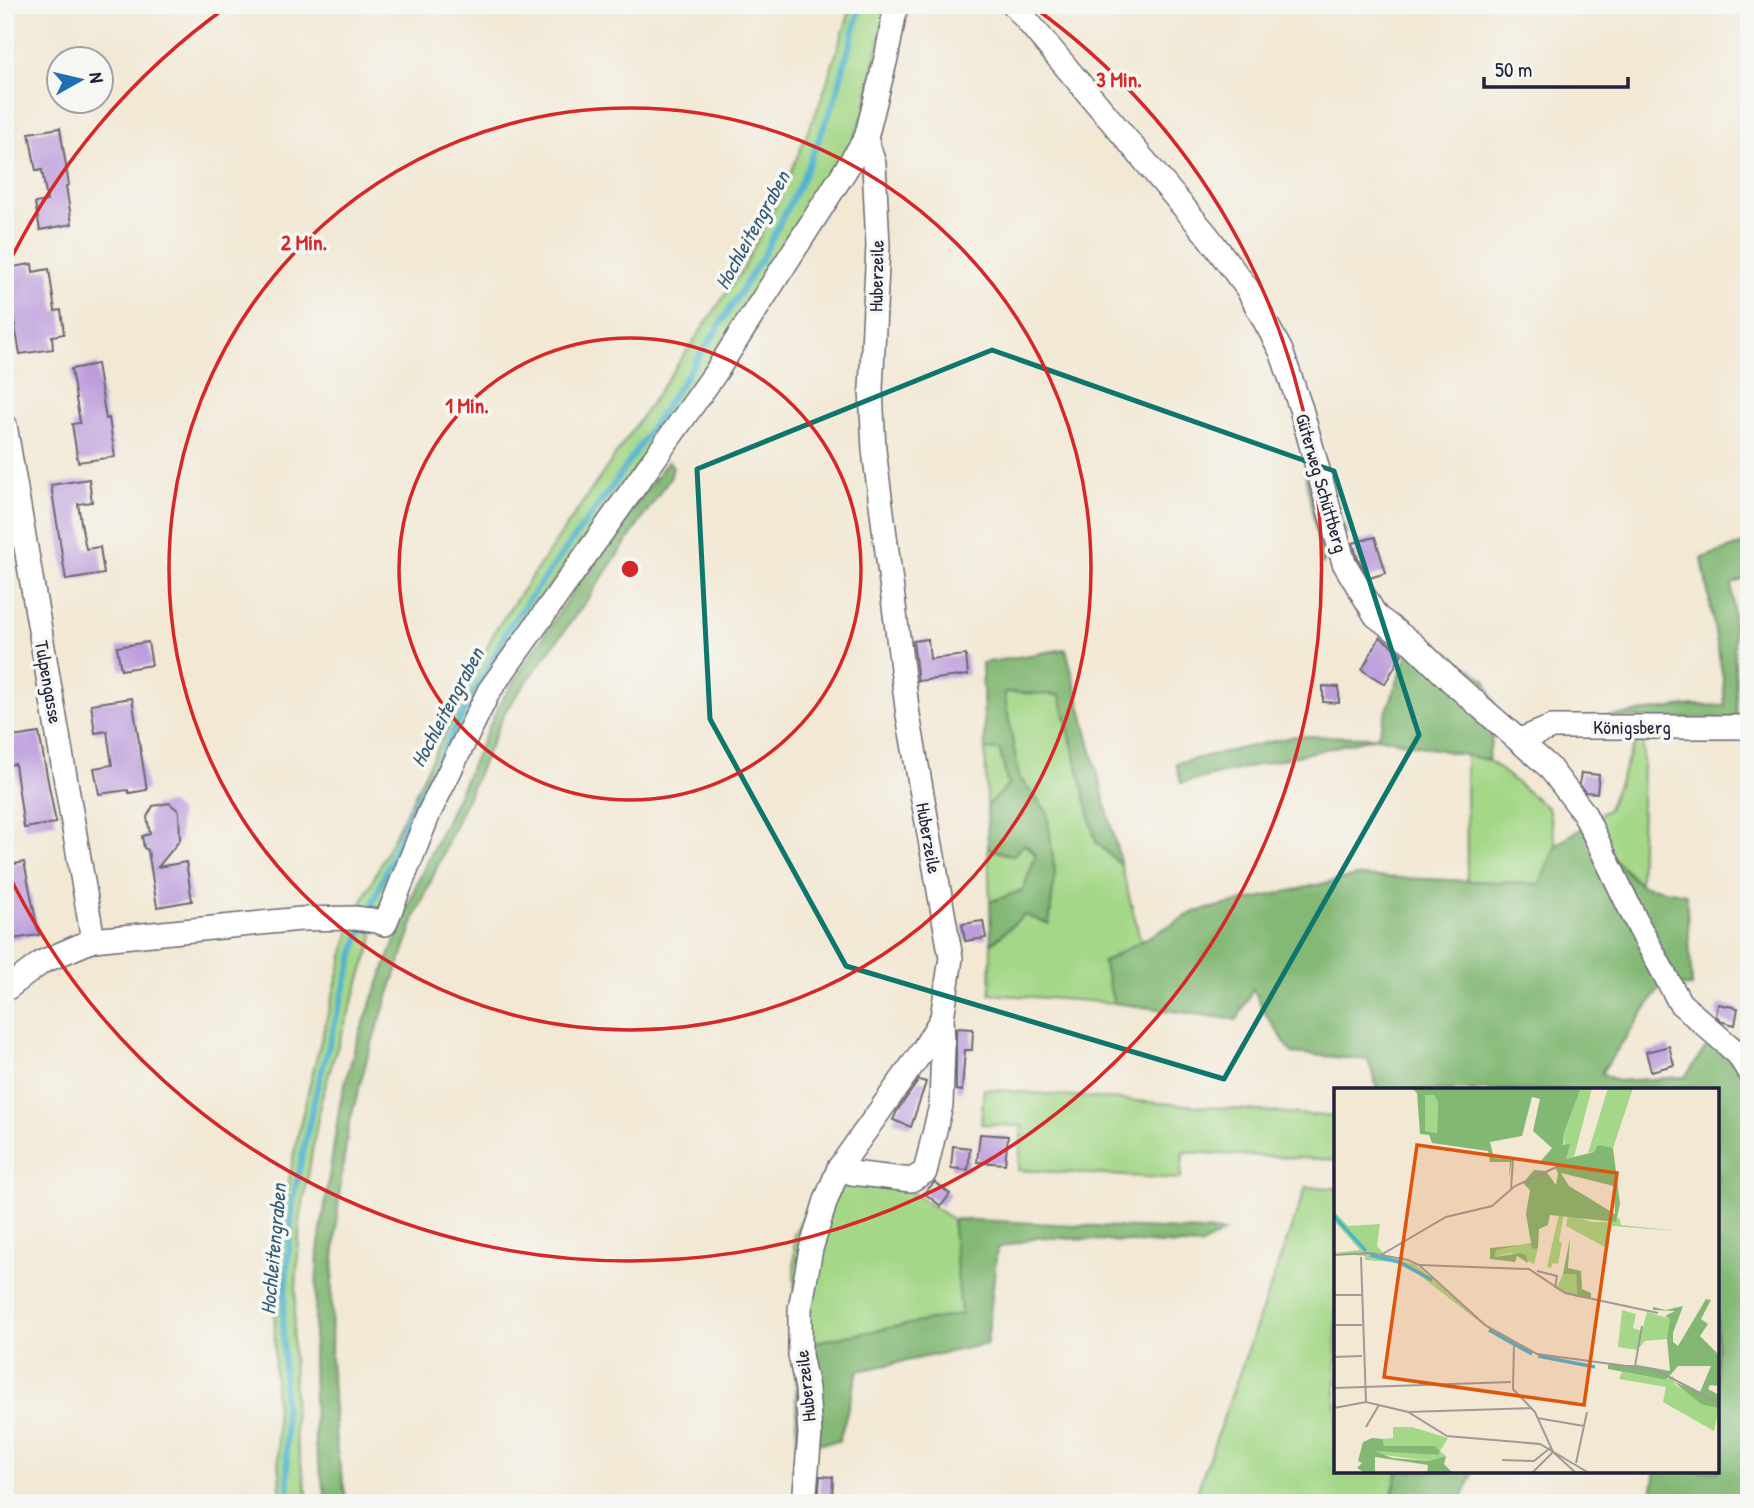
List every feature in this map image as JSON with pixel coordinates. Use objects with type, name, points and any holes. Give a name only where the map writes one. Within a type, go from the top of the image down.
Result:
[{"type":"street","points":[[5,990],[43,962],[93,940],[301,919],[366,920],[385,924],[429,813],[489,691],[714,375],[866,138],[896,5]]},
{"type":"street","name":"Güterweg Schüttberg","points":[[1014,5],[1207,235],[1247,288],[1281,351],[1307,431],[1344,563],[1376,616],[1413,644],[1549,767],[1584,813],[1639,927],[1681,1003],[1738,1054],[1749,1072]]},
{"type":"street","name":"Huberzeile","points":[[804,1503],[810,1434],[807,1388],[800,1355],[800,1309],[811,1249],[839,1168],[942,1018],[951,958],[908,715],[874,450],[871,389],[878,246],[874,164],[866,138]]},
{"type":"street","name":"Tulpengasse","points":[[5,425],[93,940]]},
{"type":"street","name":"Königsberg","points":[[1520,740],[1552,727],[1746,727]]},
{"type":"street","points":[[839,1168],[852,1173],[911,1180],[925,1172],[941,1104],[942,1018]]},
{"type":"highlighted area","points":[[992,350],[1334,471],[1419,735],[1224,1079],[846,966],[710,719],[697,469]]},
{"type":"green space","points":[[852,5],[887,5],[864,115],[853,140],[698,378],[550,585],[497,666],[378,912],[357,912],[496,629],[743,269],[785,186],[820,103]]},
{"type":"green space","points":[[668,461],[673,466],[671,476],[587,600],[506,710],[416,915],[368,1055],[348,1129],[332,1284],[331,1360],[336,1446],[347,1503],[327,1503],[315,1446],[313,1356],[318,1251],[340,1103],[356,1043],[415,888],[500,703],[583,575]]},
{"type":"green space","points":[[1304,468],[1347,531],[1322,564]]},
{"type":"green space","points":[[1749,542],[1749,577],[1732,584],[1737,718],[1597,718],[1693,705],[1725,706],[1723,678],[1702,558]]},
{"type":"green space","points":[[1417,629],[1485,680],[1497,710],[1488,760],[1377,737]]},
{"type":"green space","points":[[1066,649],[1121,865],[1096,842],[1060,695],[1004,692],[1019,777],[1047,812],[1055,872],[1049,924],[1024,915],[991,944],[990,902],[1023,890],[1036,855],[1025,844],[1012,856],[988,848],[987,806],[1008,786],[1000,750],[985,749],[982,663]]},
{"type":"green space","points":[[1003,692],[1060,695],[1096,842],[1121,865],[1141,942],[1103,962],[1114,1003],[990,994],[991,944],[1024,915],[1047,812],[1019,777]]},
{"type":"green space","points":[[1644,721],[1640,885],[1582,828],[1608,809]]},
{"type":"green space","points":[[1296,736],[1377,737],[1181,783],[1176,763]]},
{"type":"green space","points":[[985,749],[1000,749],[1008,786],[987,806]]},
{"type":"green space","points":[[1466,754],[1488,760],[1548,808],[1556,845],[1540,884],[1467,881]]},
{"type":"green space","points":[[1582,828],[1640,885],[1686,894],[1692,986],[1661,987],[1601,1073],[1617,1081],[1685,1077],[1707,1046],[1749,1036],[1749,1503],[1645,1503],[1651,1501],[1656,1473],[1719,1473],[1719,1088],[1377,1088],[1368,1060],[1292,1053],[1253,989],[1237,1020],[1114,1003],[1103,962],[1194,912],[1357,876],[1540,884],[1556,845]]},
{"type":"green space","points":[[1024,844],[1036,855],[1023,890],[990,902],[988,848],[1012,856]]},
{"type":"green space","points":[[351,925],[367,929],[373,934],[372,943],[321,1101],[300,1221],[293,1340],[295,1435],[309,1503],[281,1503],[275,1339],[280,1242],[292,1162]]},
{"type":"green space","points":[[984,1089],[1334,1117],[1334,1160],[1183,1152],[1181,1179],[1018,1170],[1022,1126],[981,1124]]},
{"type":"green space","points":[[826,1177],[905,1188],[952,1219],[962,1315],[795,1346],[794,1234]]},
{"type":"green space","points":[[1306,1187],[1334,1188],[1334,1473],[1398,1473],[1390,1503],[1212,1503],[1194,1500]]},
{"type":"green space","points":[[952,1219],[1224,1232],[1200,1246],[1041,1237],[997,1248],[987,1344],[858,1371],[839,1441],[797,1446],[795,1346],[961,1314]]},
{"type":"green space","points":[[1398,1473],[1473,1473],[1460,1503],[1390,1503]]},
{"type":"building","points":[[60,128],[72,224],[40,230],[35,203],[47,201],[42,170],[36,171],[29,133]]},
{"type":"building","points":[[32,264],[33,272],[49,269],[55,311],[61,310],[64,334],[52,336],[53,349],[20,354],[5,268]]},
{"type":"building","points":[[97,364],[115,457],[78,462],[72,424],[80,423],[71,369]]},
{"type":"building","points":[[89,479],[92,502],[78,504],[86,549],[100,547],[104,574],[66,580],[51,485]]},
{"type":"building","points":[[1375,537],[1386,573],[1369,578],[1357,557],[1353,543]]},
{"type":"building","points":[[1380,637],[1402,654],[1385,684],[1362,670]]},
{"type":"building","points":[[928,639],[930,659],[966,655],[968,675],[918,681],[913,641]]},
{"type":"building","points":[[148,642],[152,665],[121,670],[117,647]]},
{"type":"building","points":[[1323,686],[1339,687],[1339,703],[1323,702]]},
{"type":"building","points":[[132,698],[147,790],[99,794],[94,768],[112,765],[107,731],[95,733],[91,704]]},
{"type":"building","points":[[39,733],[56,823],[24,828],[15,764],[5,766],[5,738]]},
{"type":"building","points":[[1581,773],[1599,775],[1597,793],[1585,792],[1579,784]]},
{"type":"building","points":[[169,803],[179,811],[180,840],[158,867],[186,862],[192,901],[157,907],[148,850],[144,848],[142,836],[150,834],[147,817],[153,806]]},
{"type":"building","points":[[24,862],[39,935],[5,940],[5,866]]},
{"type":"building","points":[[983,921],[986,938],[965,941],[962,924]]},
{"type":"building","points":[[1718,1004],[1738,1008],[1735,1025],[1723,1022],[1716,1016]]},
{"type":"building","points":[[956,1028],[973,1029],[972,1050],[965,1050],[962,1091],[956,1090]]},
{"type":"building","points":[[1669,1046],[1674,1065],[1651,1071],[1646,1052]]},
{"type":"building","points":[[919,1080],[926,1082],[911,1127],[893,1120],[897,1111]]},
{"type":"building","points":[[980,1134],[1008,1136],[1005,1164],[977,1162]]},
{"type":"building","points":[[953,1146],[970,1148],[968,1170],[951,1168]]},
{"type":"building","points":[[935,1182],[950,1194],[941,1206],[924,1193]]},
{"type":"building","points":[[820,1476],[833,1477],[832,1502],[818,1502]]},
{"type":"waterway","name":"Hochleitengraben","points":[[289,1503],[283,1319],[293,1199],[315,1096],[356,946],[405,823],[510,625],[614,484],[763,256],[802,180],[834,102],[861,5]]}]
